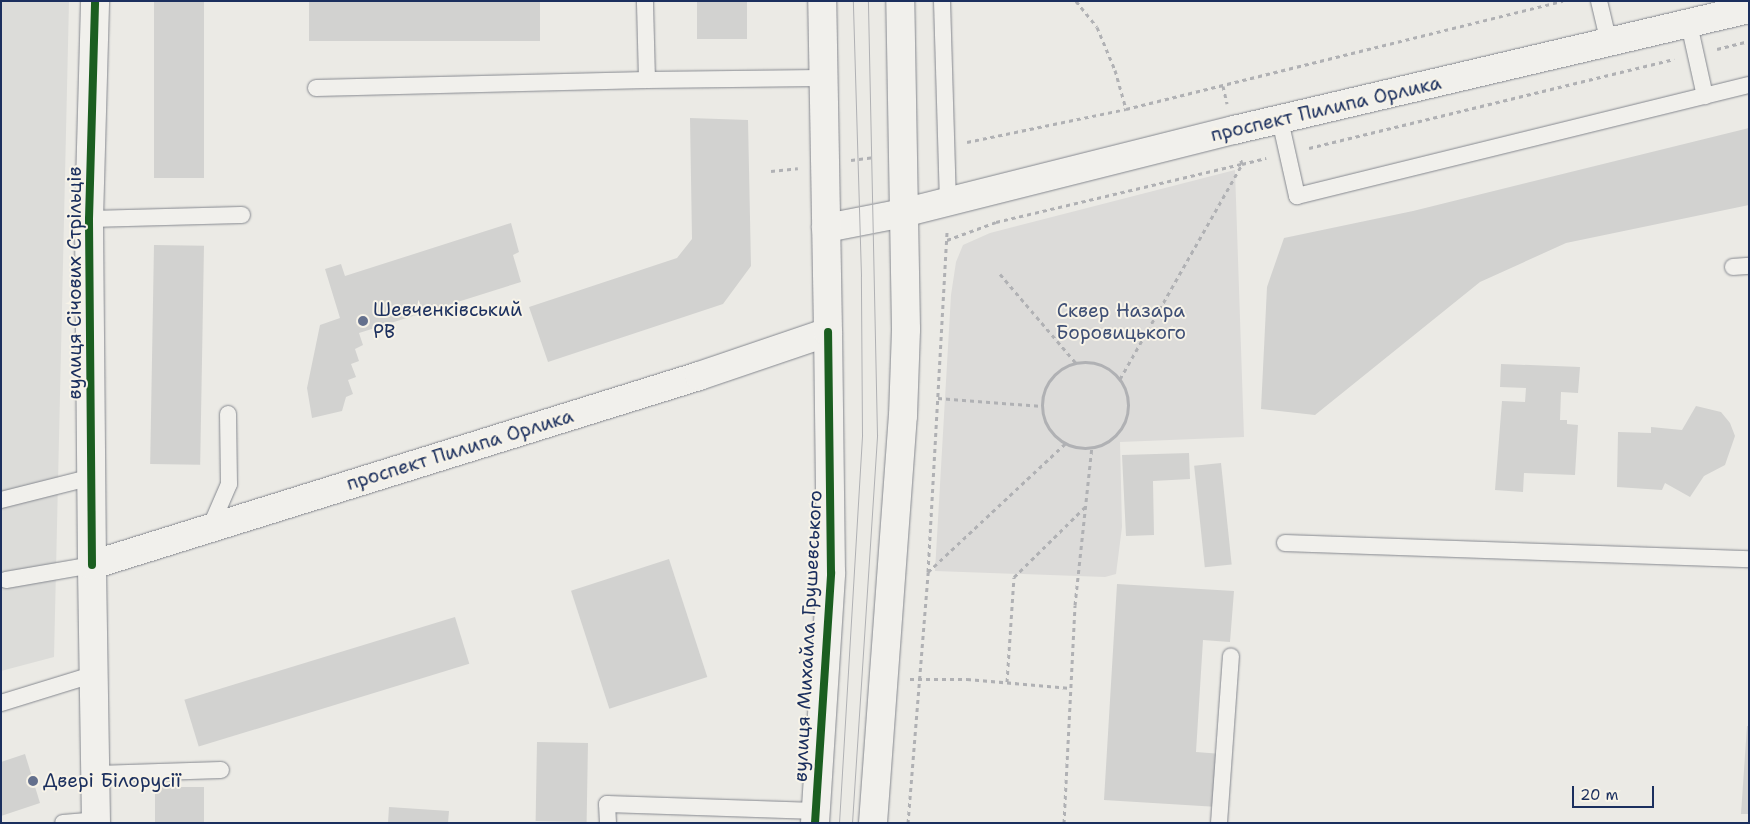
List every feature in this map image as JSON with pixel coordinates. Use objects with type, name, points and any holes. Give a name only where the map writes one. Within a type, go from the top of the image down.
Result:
[{"type":"main road","name":"вулиця Січових Стрільців","points":[[95,1],[89,219],[92,566],[97,774],[96,822]]},
{"type":"main road","name":"вулиця Михайла Грушевського","points":[[816,817],[831,573],[822,1]]},
{"type":"main road","points":[[873,823],[903,416],[903,153],[900,1]]},
{"type":"main road","name":"проспект Пилипа Орлика","points":[[826,228],[948,202],[1280,120],[1749,9]]},
{"type":"main road","name":"проспект Пилипа Орлика","points":[[92,566],[699,376],[828,332]]},
{"type":"lane","points":[[645,1],[647,80]]},
{"type":"lane","points":[[942,1],[948,146],[948,202]]},
{"type":"lane","points":[[1599,1],[1609,43]]},
{"type":"lane","points":[[1689,24],[1705,96]]},
{"type":"lane","points":[[316,88],[823,78]]},
{"type":"lane","points":[[1280,120],[1297,196],[1749,85]]},
{"type":"lane","points":[[89,219],[242,216]]},
{"type":"lane","points":[[210,528],[229,484],[228,414]]},
{"type":"lane","points":[[1,500],[92,477]]},
{"type":"lane","points":[[1285,543],[1749,558]]},
{"type":"lane","points":[[6,580],[92,566]]},
{"type":"lane","points":[[1219,823],[1231,656]]},
{"type":"lane","points":[[1,703],[95,674]]},
{"type":"lane","points":[[97,774],[221,770]]},
{"type":"lane","points":[[608,823],[607,804],[816,817]]},
{"type":"lane","points":[[63,823],[96,822]]},
{"type":"path","points":[[1076,1],[1097,27],[1115,70],[1126,109]]},
{"type":"path","points":[[948,146],[1126,109],[1563,1]]},
{"type":"path","points":[[1120,379],[1242,164],[1749,41]]},
{"type":"path","points":[[771,171],[903,153]]},
{"type":"path","points":[[908,823],[928,572],[948,202]]},
{"type":"path","points":[[947,240],[996,222]]},
{"type":"path","points":[[1000,274],[1076,363]]},
{"type":"path","points":[[1076,363],[1102,365],[1120,379],[1127,395],[1124,422],[1116,434],[1092,447],[1066,443],[1048,426],[1043,406],[1046,388],[1053,376],[1076,363]]},
{"type":"path","points":[[938,398],[1043,406]]},
{"type":"path","points":[[928,572],[1066,443]]},
{"type":"path","points":[[1064,823],[1074,605],[1092,447]]},
{"type":"path","points":[[1006,682],[1014,577],[1086,506]]},
{"type":"path","points":[[884,678],[1006,682],[1071,688]]},
{"type":"shaded area","points":[[1,1],[69,1],[54,657],[1,671]]},
{"type":"green space","name":"Сквер Назара Боровицького","points":[[1235,170],[1244,437],[1120,442],[1122,527],[1116,574],[1105,577],[935,571],[951,295],[956,262],[963,245],[990,233]]},
{"type":"building","points":[[154,1],[204,1],[204,178],[154,178]]},
{"type":"building","points":[[309,1],[540,1],[540,41],[309,41]]},
{"type":"building","points":[[697,1],[747,1],[747,39],[697,39]]},
{"type":"building","points":[[690,118],[748,120],[751,266],[723,304],[548,362],[529,307],[677,258],[692,239]]},
{"type":"building","points":[[1749,128],[1749,205],[1566,243],[1480,282],[1315,415],[1261,409],[1267,287],[1284,238],[1413,211]]},
{"type":"building","name":"Шевченківський РВ","points":[[511,223],[519,252],[513,255],[521,282],[359,333],[363,345],[355,349],[359,361],[351,364],[356,377],[348,380],[353,394],[346,397],[342,411],[312,418],[307,388],[320,325],[340,318],[325,269],[341,264],[345,276]]},
{"type":"building","points":[[154,245],[204,246],[200,465],[150,464]]},
{"type":"building","points":[[1501,364],[1580,367],[1578,393],[1561,392],[1560,420],[1567,420],[1567,424],[1578,425],[1575,475],[1524,473],[1523,492],[1495,490],[1502,401],[1525,402],[1526,388],[1500,387]]},
{"type":"building","points":[[1696,406],[1721,412],[1730,423],[1735,436],[1725,465],[1704,476],[1690,497],[1665,483],[1662,490],[1617,487],[1618,432],[1651,433],[1651,427],[1682,430]]},
{"type":"building","points":[[1189,453],[1190,479],[1153,481],[1154,535],[1126,536],[1122,455]]},
{"type":"building","points":[[1221,463],[1232,564],[1205,567],[1194,466]]},
{"type":"building","points":[[669,559],[707,677],[609,709],[571,591]]},
{"type":"building","points":[[1117,584],[1234,591],[1230,642],[1203,640],[1196,752],[1222,754],[1218,807],[1104,800]]},
{"type":"building","points":[[455,617],[469,664],[199,747],[184,700]]},
{"type":"building","points":[[1747,726],[1749,726],[1749,814],[1741,814]]},
{"type":"building","points":[[537,742],[588,743],[587,822],[536,821]]},
{"type":"building","points":[[25,754],[40,803],[1,816],[1,762]]},
{"type":"building","points":[[155,787],[204,787],[204,823],[155,823]]},
{"type":"building","points":[[389,807],[449,811],[448,823],[388,823]]},
{"type":"tram line","points":[[839,823],[862,435],[861,276],[853,1]]},
{"type":"tram line","points":[[852,823],[877,435],[868,1]]},
{"type":"cycle path","points":[[92,565],[89,219],[95,1]]},
{"type":"cycle path","points":[[815,823],[831,573],[828,332]]},
{"type":"place","name":"Шевченківський РВ","points":[[363,321]]},
{"type":"place","name":"Двері Білорусії","points":[[33,781]]}]
